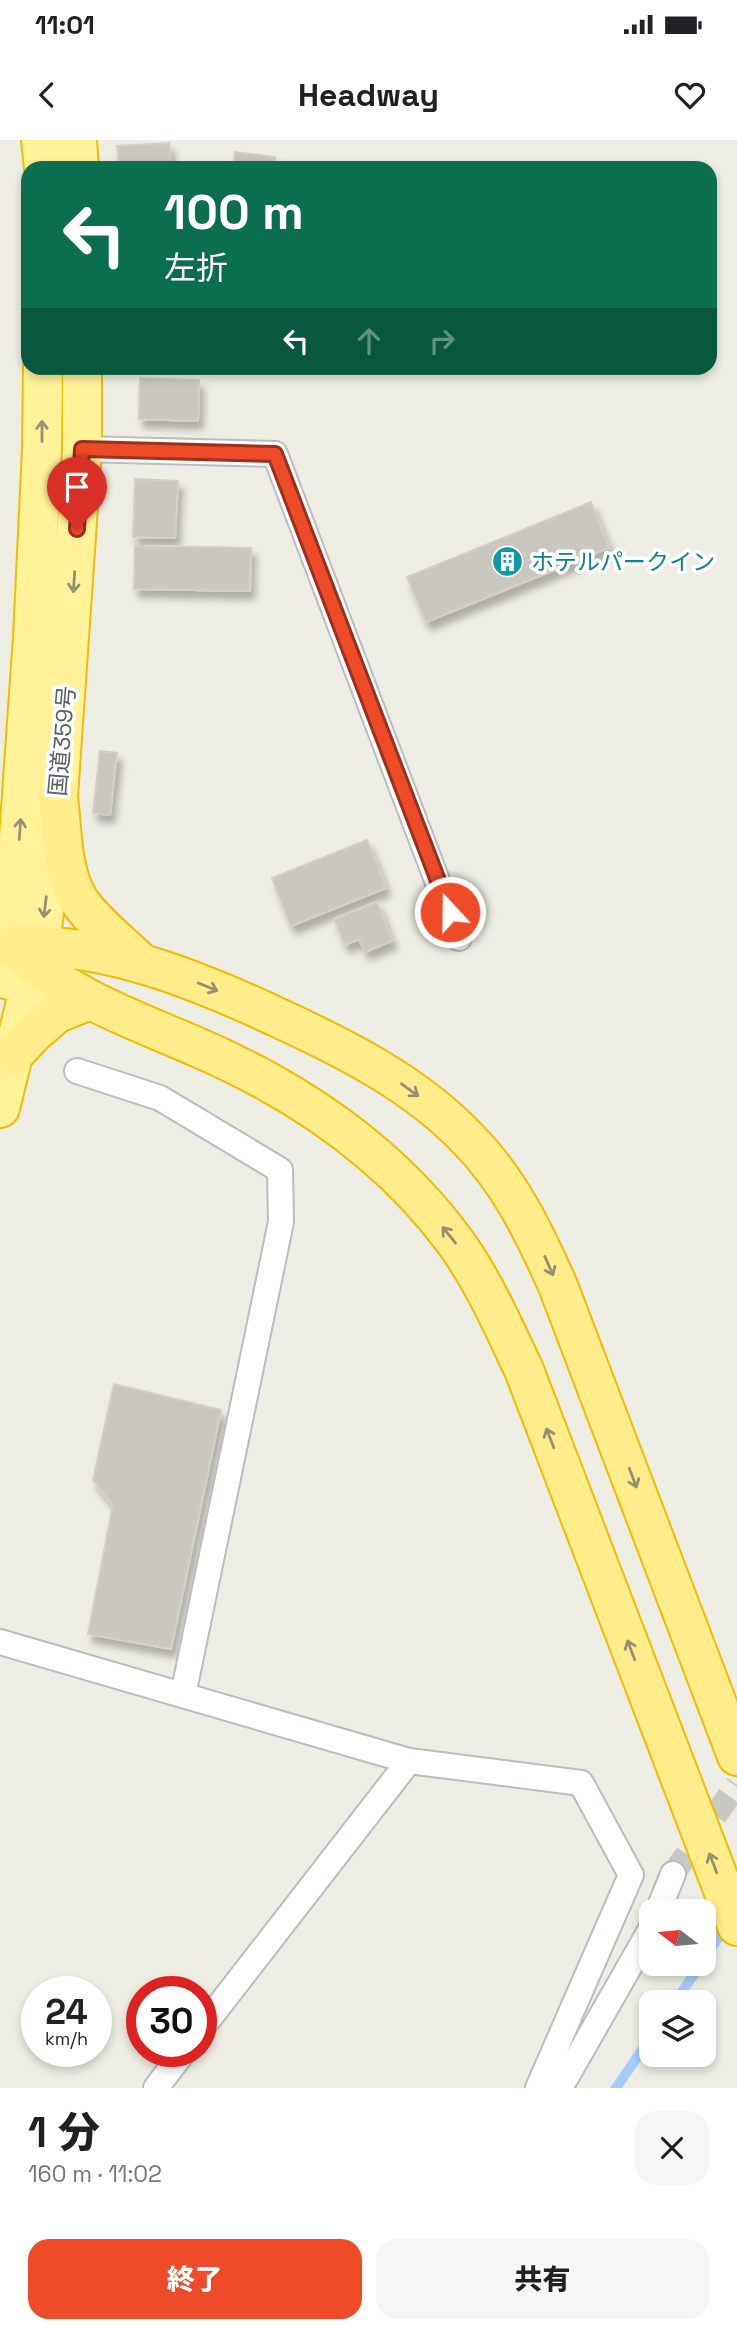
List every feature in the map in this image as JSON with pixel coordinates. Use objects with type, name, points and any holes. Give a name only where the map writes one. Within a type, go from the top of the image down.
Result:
[{"type":"highway","points":[[41,140],[43,161]]},
{"type":"highway","points":[[77,140],[78,161]]},
{"type":"highway","name":"国道359号","points":[[29,953],[33,637],[43,375]]},
{"type":"highway","name":"国道359号","points":[[0,1108],[58,796],[82,449],[82,375]]},
{"type":"highway","points":[[58,796],[66,863],[78,897],[89,912],[144,965]]},
{"type":"highway","points":[[29,953],[92,953],[144,965],[202,984],[324,1039],[382,1070],[428,1103],[467,1138],[503,1182],[532,1227],[558,1286],[737,1756]]},
{"type":"highway","points":[[29,953],[89,1001],[259,1076],[308,1104],[363,1144],[413,1190],[457,1244],[493,1303],[524,1370],[737,1926]]},
{"type":"highway","points":[[7,1068],[34,1033],[57,1013],[89,1001]]},
{"type":"street","points":[[82,449],[275,454],[459,938]]},
{"type":"street","points":[[76,1071],[160,1098],[279,1170],[281,1222],[183,1695]]},
{"type":"street","points":[[0,1642],[409,1760],[581,1783],[631,1875],[538,2088]]},
{"type":"street","points":[[217,2008],[409,1760]]},
{"type":"street","points":[[663,1899],[673,1874]]},
{"type":"street","points":[[560,2088],[639,1950]]},
{"type":"street","points":[[156,2088],[172,2067]]},
{"type":"building","points":[[169,143],[170,161],[118,161],[117,146]]},
{"type":"building","points":[[235,152],[275,157],[275,161],[234,161]]},
{"type":"building","points":[[140,378],[199,380],[198,421],[139,419]]},
{"type":"building","points":[[135,479],[178,481],[175,538],[133,537]]},
{"type":"building","name":"ホテルパークイン","points":[[591,502],[609,548],[426,622],[407,577]]},
{"type":"building","points":[[135,546],[251,548],[250,591],[134,589]]},
{"type":"building","points":[[100,751],[117,753],[110,815],[93,813]]},
{"type":"building","points":[[367,840],[386,888],[291,926],[272,878]]},
{"type":"building","points":[[377,902],[392,941],[365,952],[359,939],[345,945],[334,919]]},
{"type":"building","points":[[114,1384],[221,1410],[171,1649],[88,1634],[113,1505],[93,1480]]},
{"type":"waterway","points":[[716,1941],[727,1924]]},
{"type":"waterway","points":[[683,1990],[693,1976]]},
{"type":"waterway","points":[[616,2088],[639,2054]]},
{"type":"tunnel","points":[[673,1874],[737,1785]]},
{"type":"place","name":"ホテルパークイン","points":[[508,562]]},
{"type":"route","points":[[77,529],[82,449],[275,454],[450,912]]}]
